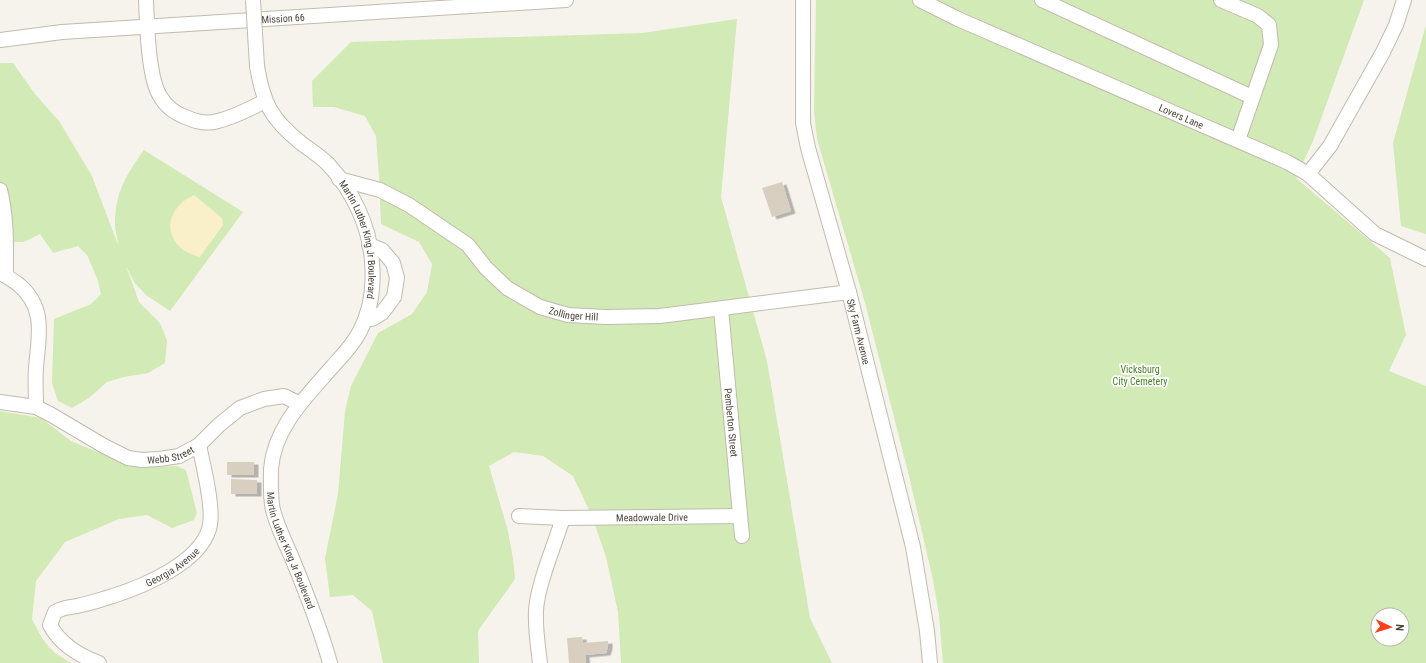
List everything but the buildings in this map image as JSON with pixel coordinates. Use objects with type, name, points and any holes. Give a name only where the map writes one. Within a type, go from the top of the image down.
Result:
[{"type":"street","points":[[146,0],[147,26],[155,86],[159,96],[173,111],[194,121],[216,122],[266,101]]},
{"type":"street","name":"Martin Luther King Jr Boulevard","points":[[253,0],[257,66],[260,84],[266,101],[272,113],[286,130],[327,163],[352,197],[360,212],[372,261],[370,303],[366,319],[360,332],[350,348],[300,404],[280,435],[274,451],[272,468],[272,510],[320,629],[330,663]]},
{"type":"street","name":"Mission 66","points":[[0,40],[62,32],[566,0]]},
{"type":"street","name":"Sky Farm Avenue","points":[[803,0],[803,123],[808,148],[849,292],[913,547],[927,631],[930,663]]},
{"type":"street","name":"Lovers Lane","points":[[920,0],[1287,162],[1308,174],[1375,234],[1426,259]]},
{"type":"street","points":[[1042,0],[1252,97]]},
{"type":"street","points":[[1222,0],[1258,16],[1269,25],[1271,45],[1238,140]]},
{"type":"street","points":[[1308,174],[1330,146],[1383,52],[1396,25],[1401,1]]},
{"type":"street","name":"Zollinger Hill","points":[[339,179],[380,190],[409,205],[468,245],[486,268],[507,288],[540,307],[568,316],[660,316],[849,292]]},
{"type":"street","points":[[0,190],[4,205],[6,226],[2,274],[25,290],[31,298],[38,317],[39,330],[35,377],[36,407]]},
{"type":"street","points":[[366,319],[372,319],[382,313],[394,297],[397,278],[393,263],[382,250],[369,244]]},
{"type":"street","name":"Pemberton Street","points":[[721,309],[742,536]]},
{"type":"street","name":"Webb Street","points":[[0,402],[36,407],[104,446],[128,458],[142,460],[179,456],[199,445],[219,425],[240,408],[264,399],[284,396],[300,404]]},
{"type":"street","name":"Georgia Avenue","points":[[97,662],[73,649],[55,635],[50,625],[55,612],[64,607],[80,605],[115,595],[158,578],[191,556],[204,541],[210,528],[211,518],[209,498],[199,445]]},
{"type":"street","name":"Meadowvale Drive","points":[[519,516],[563,518],[740,516]]},
{"type":"street","points":[[540,663],[536,630],[536,609],[541,584],[563,518]]},
{"type":"green space","name":"Vicksburg City Cemetery","points":[[816,0],[1364,0],[1313,141],[1296,178],[1390,258],[1406,335],[1389,371],[1426,386],[1426,663],[943,663],[939,615],[933,580],[910,480],[865,303],[817,139],[814,111]]},
{"type":"green space","points":[[737,19],[721,197],[767,361],[810,618],[832,663],[621,663],[618,612],[606,557],[592,516],[573,476],[543,456],[514,452],[489,466],[508,531],[515,579],[478,631],[479,663],[383,663],[372,611],[353,595],[330,597],[325,558],[338,494],[345,411],[351,386],[378,333],[412,314],[427,292],[432,264],[419,242],[381,224],[376,136],[365,116],[334,107],[313,107],[312,81],[351,42],[642,33]]},
{"type":"green space","points":[[1426,25],[1425,234],[1401,226],[1393,143]]},
{"type":"green space","points":[[0,63],[13,63],[35,94],[59,121],[92,176],[118,245],[115,224],[119,194],[127,176],[144,150],[243,212],[170,311],[146,295],[134,282],[126,266],[139,302],[160,323],[167,340],[165,363],[148,373],[124,377],[107,382],[89,398],[72,408],[58,401],[52,383],[54,319],[91,304],[101,294],[98,281],[87,255],[78,246],[53,253],[40,234],[24,242],[0,242]]},
{"type":"green space","points":[[0,411],[41,418],[71,441],[117,460],[155,467],[177,466],[186,470],[197,513],[194,520],[172,528],[147,515],[119,519],[65,542],[36,581],[32,619],[42,638],[49,647],[55,653],[71,663],[0,663]]},
{"type":"sand","points":[[194,195],[222,218],[223,225],[200,257],[188,253],[179,246],[173,238],[170,229],[171,220],[175,210],[183,202]]}]
